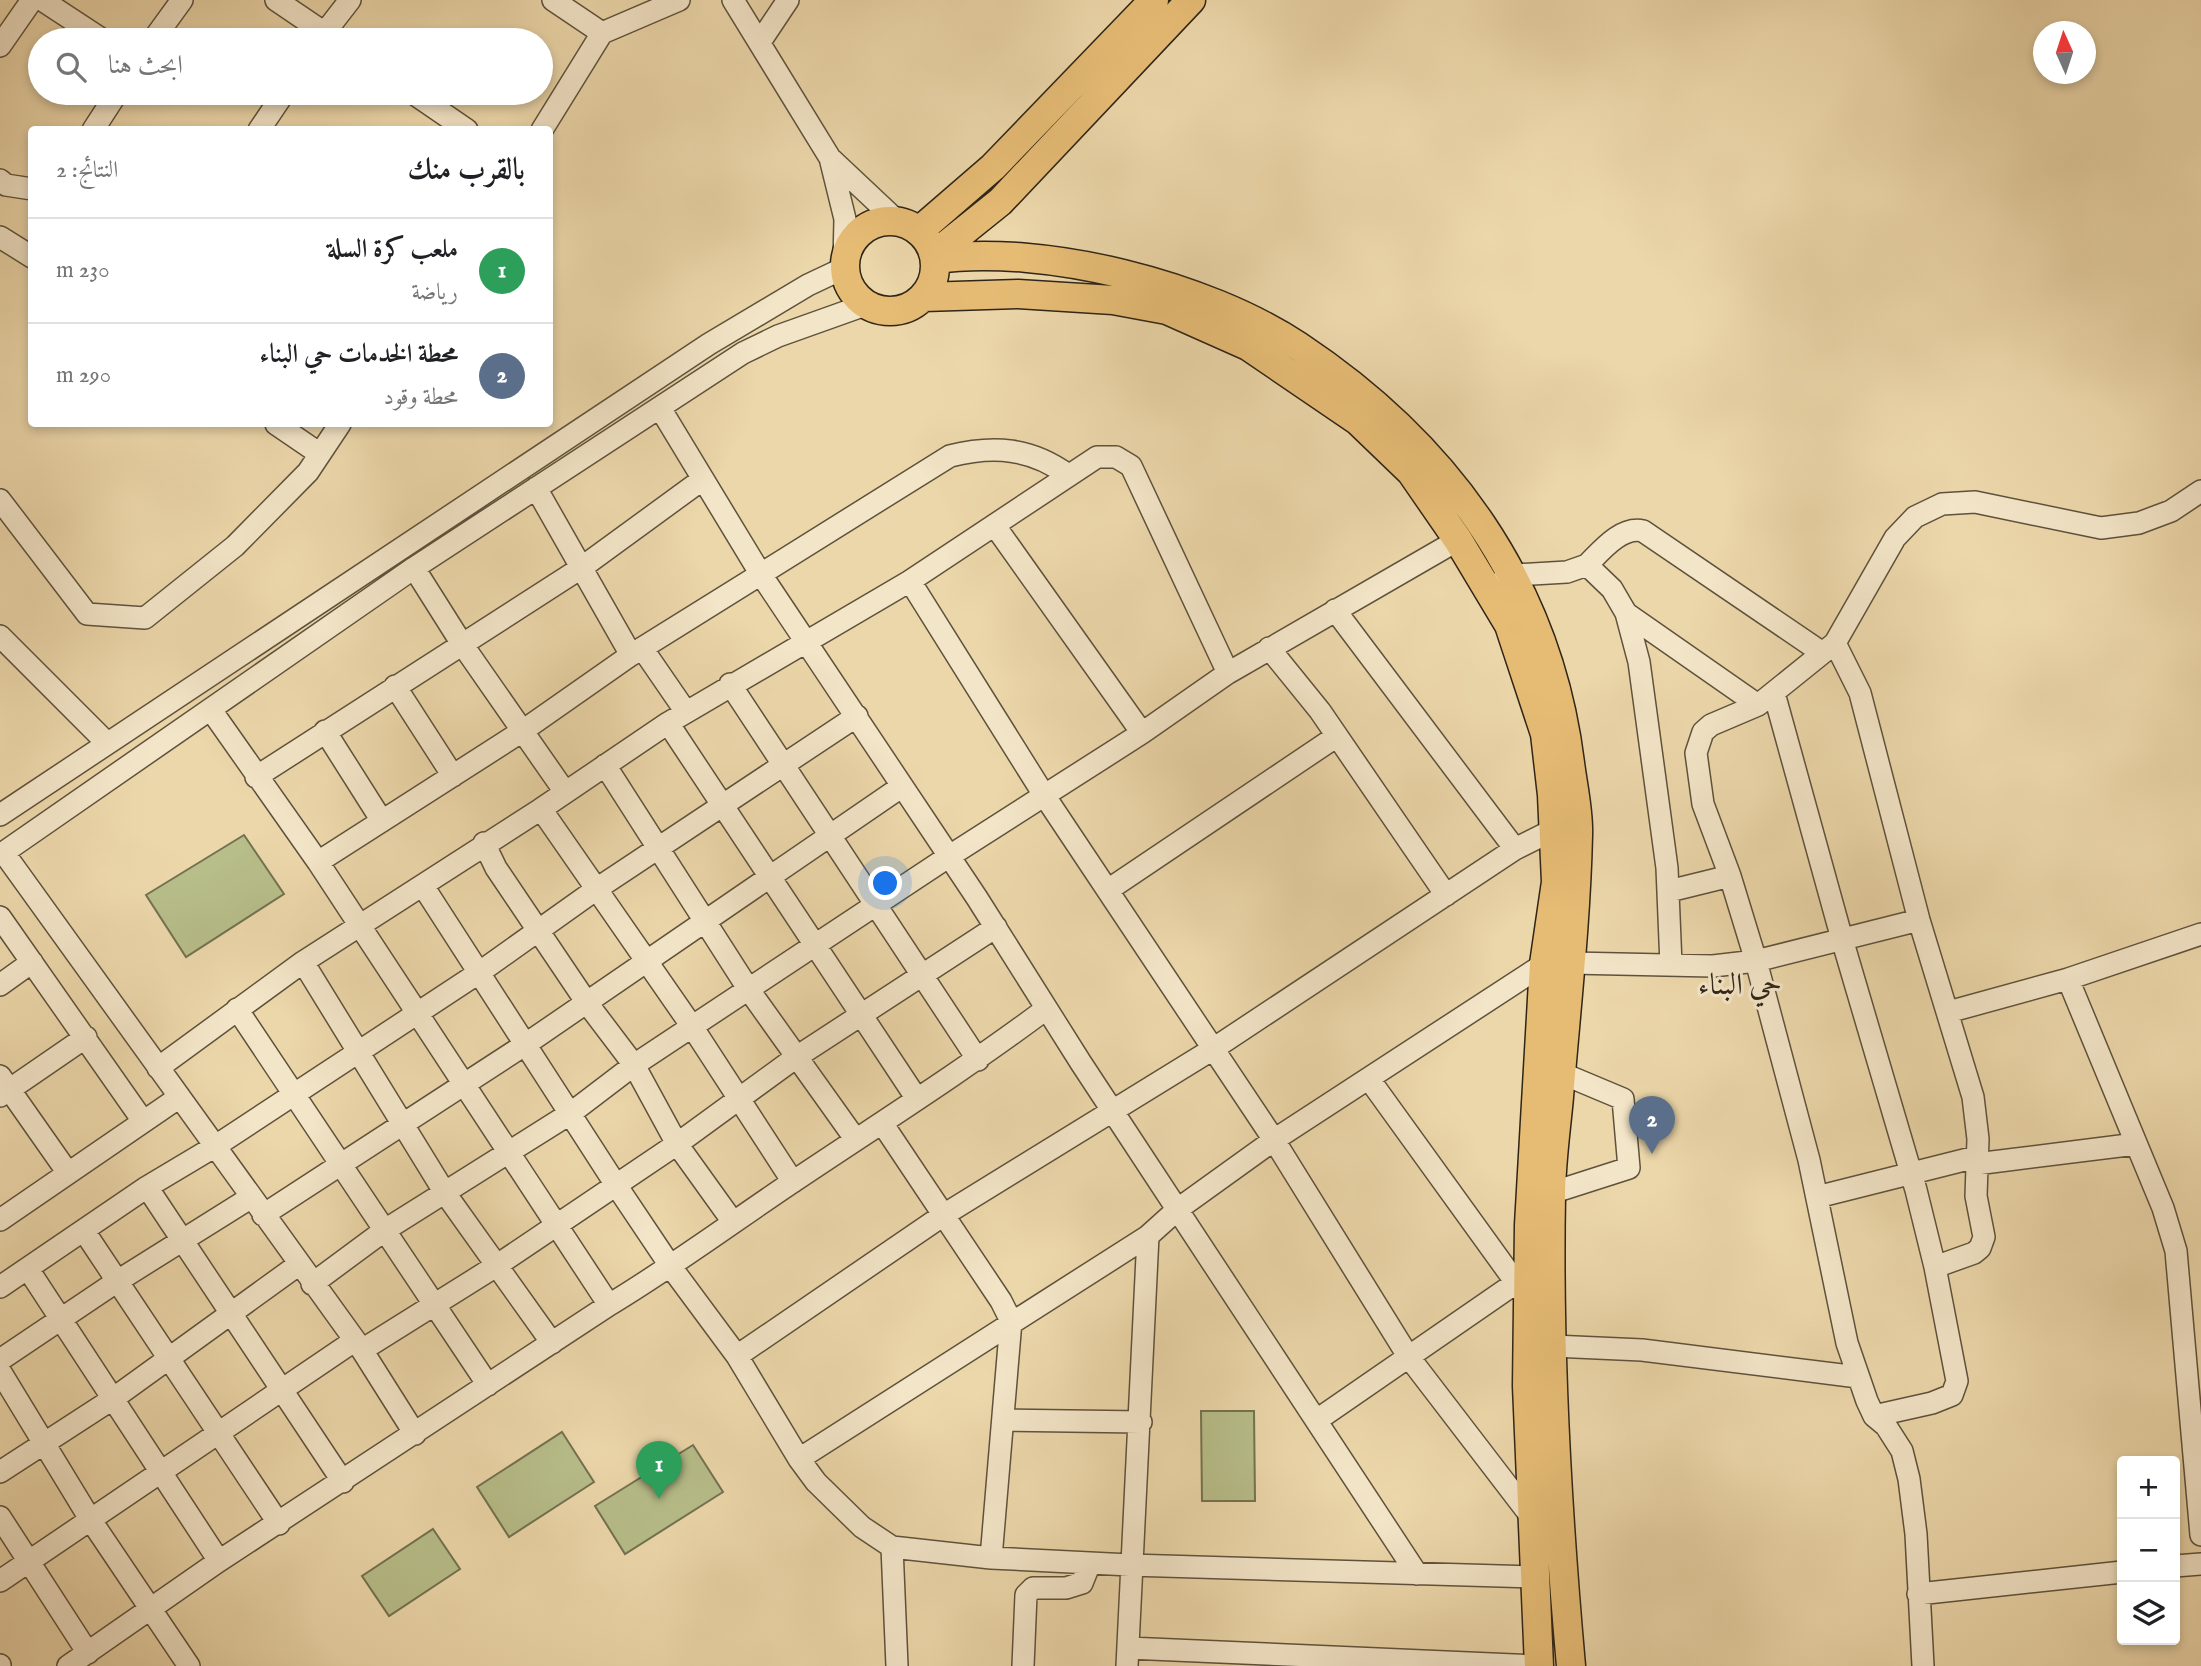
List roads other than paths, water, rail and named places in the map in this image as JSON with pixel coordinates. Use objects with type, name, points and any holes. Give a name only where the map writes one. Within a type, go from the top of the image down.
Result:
[{"type":"main road","points":[[908,226],[993,167],[1154,0]]},
{"type":"main road","points":[[935,257],[908,226],[884,221],[861,231],[847,251],[844,266],[847,282],[865,305],[890,312],[902,310],[924,297],[932,285],[935,257],[1000,202],[1191,0]]},
{"type":"main road","points":[[935,257],[1008,255],[1145,280],[1186,292],[1278,333],[1329,366],[1428,456],[1487,530],[1515,575],[1543,641],[1566,725],[1579,830],[1557,963],[1524,1292],[1539,1666]]},
{"type":"main road","points":[[924,297],[1018,294],[1113,300],[1167,310],[1248,346],[1358,421],[1411,472],[1458,540],[1509,625],[1545,734],[1553,830],[1556,882],[1551,936],[1557,963],[1561,1073],[1551,1193],[1553,1346],[1555,1434],[1572,1666]]},
{"type":"street","points":[[0,46],[32,0]]},
{"type":"street","points":[[42,0],[85,28]]},
{"type":"street","points":[[162,28],[182,0]]},
{"type":"street","points":[[275,0],[313,28]]},
{"type":"street","points":[[332,28],[350,0]]},
{"type":"street","points":[[553,0],[602,33]]},
{"type":"street","points":[[544,126],[602,33],[679,0]]},
{"type":"street","points":[[0,815],[709,344],[844,266],[845,219],[830,158],[733,0]]},
{"type":"street","points":[[760,42],[789,0]]},
{"type":"street","points":[[96,126],[109,105]]},
{"type":"street","points":[[262,126],[276,105]]},
{"type":"street","points":[[431,105],[461,126]]},
{"type":"street","points":[[830,158],[908,226]]},
{"type":"street","points":[[0,180],[6,185],[28,188]]},
{"type":"street","points":[[0,236],[28,254]]},
{"type":"street","points":[[415,1434],[358,1346],[2,854],[414,568],[743,353],[778,336],[865,305]]},
{"type":"street","points":[[660,408],[760,573],[996,927],[1046,1009],[1417,1574]]},
{"type":"street","points":[[280,427],[320,454]]},
{"type":"street","points":[[0,500],[88,614],[145,618],[235,546],[308,472],[338,427]]},
{"type":"street","points":[[318,862],[521,732],[636,652],[950,456],[979,449],[1022,451],[1052,463],[1068,475]]},
{"type":"street","points":[[158,1069],[303,962],[423,886],[484,843],[541,809],[668,723],[730,684],[910,581],[1097,457],[1116,457],[1131,466],[1228,673]]},
{"type":"street","points":[[256,777],[581,568],[703,479]]},
{"type":"street","points":[[536,488],[581,568],[636,652],[686,712]]},
{"type":"street","points":[[1923,1666],[1916,1534],[1909,1479],[1902,1451],[1886,1426],[1874,1416],[1847,1343],[1817,1197],[1756,961],[1730,876],[1703,804],[1696,753],[1703,732],[1711,725],[1766,699],[1828,647],[1895,538],[1915,516],[1942,504],[1975,502],[2101,528],[2138,523],[2171,511],[2201,491]]},
{"type":"street","points":[[995,526],[1142,733]]},
{"type":"street","points":[[1488,587],[1515,575],[1549,575],[1587,565],[1622,534],[1632,529],[1643,531],[1828,647],[1860,693],[1919,920],[1973,1097],[1978,1139],[1976,1196],[1984,1229],[1983,1244],[1974,1252],[1936,1267]]},
{"type":"street","points":[[312,1284],[385,1230],[570,1113],[634,1065],[948,856],[1142,733],[1228,673],[1458,540]]},
{"type":"street","points":[[1587,565],[1612,589],[1626,612],[1639,662],[1669,891],[1671,965]]},
{"type":"street","points":[[414,568],[462,645],[565,792]]},
{"type":"street","points":[[910,581],[1044,795],[1274,1140],[1408,1356],[1533,1518]]},
{"type":"street","points":[[1335,610],[1515,849]]},
{"type":"street","points":[[1626,612],[1766,699],[1842,939],[1936,1267],[1956,1381],[1955,1392],[1933,1404],[1874,1416]]},
{"type":"street","points":[[0,636],[107,743]]},
{"type":"street","points":[[1269,648],[1337,736],[1446,895]]},
{"type":"street","points":[[730,684],[924,974],[978,1060]]},
{"type":"street","points":[[395,687],[453,776]]},
{"type":"street","points":[[211,710],[318,862],[609,1304]]},
{"type":"street","points":[[0,1287],[147,1187],[214,1147],[480,972],[598,888],[857,716]]},
{"type":"street","points":[[668,723],[768,878],[917,1099]]},
{"type":"street","points":[[325,731],[382,821]]},
{"type":"street","points":[[1108,890],[1337,736]]},
{"type":"street","points":[[605,765],[749,990],[856,1140]]},
{"type":"street","points":[[0,1360],[183,1240],[340,1164],[402,1125],[587,1003],[901,787]]},
{"type":"street","points":[[541,809],[693,1028],[737,1101],[793,1182]]},
{"type":"street","points":[[737,1356],[942,1216],[1213,1049],[1515,849],[1553,830]]},
{"type":"street","points":[[484,843],[537,930],[634,1065],[677,1144],[733,1222]]},
{"type":"street","points":[[1669,891],[1730,876]]},
{"type":"street","points":[[423,886],[616,1185],[671,1267],[737,1356],[799,1459],[816,1482],[862,1527],[892,1547],[992,1558],[1130,1565],[1535,1577]]},
{"type":"street","points":[[0,917],[143,1121]]},
{"type":"street","points":[[799,1459],[1011,1321],[1148,1236],[1178,1209],[1274,1140],[1557,963],[1713,966],[1756,961],[1919,920]]},
{"type":"street","points":[[0,1581],[31,1563],[90,1519],[285,1390],[358,1346],[434,1306],[496,1266],[677,1144],[796,1058],[996,927]]},
{"type":"street","points":[[1948,1012],[2068,979],[2201,934]]},
{"type":"street","points":[[0,985],[32,962]]},
{"type":"street","points":[[303,962],[445,1193],[552,1343]]},
{"type":"street","points":[[2068,979],[2163,1208],[2176,1251],[2197,1437],[2201,1535]]},
{"type":"street","points":[[237,1009],[488,1385]]},
{"type":"street","points":[[0,1517],[31,1563],[75,1662],[219,1562],[609,1304],[671,1267],[733,1222],[978,1060],[1046,1009]]},
{"type":"street","points":[[68,1173],[3,1087],[86,1037]]},
{"type":"street","points":[[1551,1193],[1629,1168],[1623,1099],[1561,1073]]},
{"type":"street","points":[[1317,1420],[1408,1356],[1524,1292],[1369,1079]]},
{"type":"street","points":[[1,1218],[178,1098]]},
{"type":"street","points":[[882,1123],[1001,1301],[1011,1321],[992,1558]]},
{"type":"street","points":[[1817,1197],[1910,1172],[1976,1161],[2136,1144]]},
{"type":"street","points":[[147,1187],[230,1313],[285,1390],[343,1482]]},
{"type":"street","points":[[84,1231],[167,1360],[279,1524]]},
{"type":"street","points":[[1148,1236],[1141,1422],[1130,1565],[1128,1657],[1539,1666]]},
{"type":"street","points":[[0,1472],[114,1398],[298,1265]]},
{"type":"street","points":[[28,1269],[219,1562]]},
{"type":"street","points":[[1553,1346],[1642,1350],[1858,1377]]},
{"type":"street","points":[[0,1371],[90,1519],[189,1666]]},
{"type":"street","points":[[1005,1420],[1141,1422]]},
{"type":"street","points":[[892,1547],[897,1666]]},
{"type":"street","points":[[1023,1666],[1023,1605],[1026,1595],[1033,1588],[1066,1588],[1082,1583],[1090,1563]]},
{"type":"street","points":[[2180,1566],[2201,1564]]},
{"type":"street","points":[[1918,1594],[2117,1573]]},
{"type":"place","name":"محطة الخدمات حي البناء","points":[[1652,1154]]},
{"type":"place","name":"ملعب كرة السلة","points":[[659,1499]]},
{"type":"district","name":"حي البناء","points":[[1740,984]]}]
